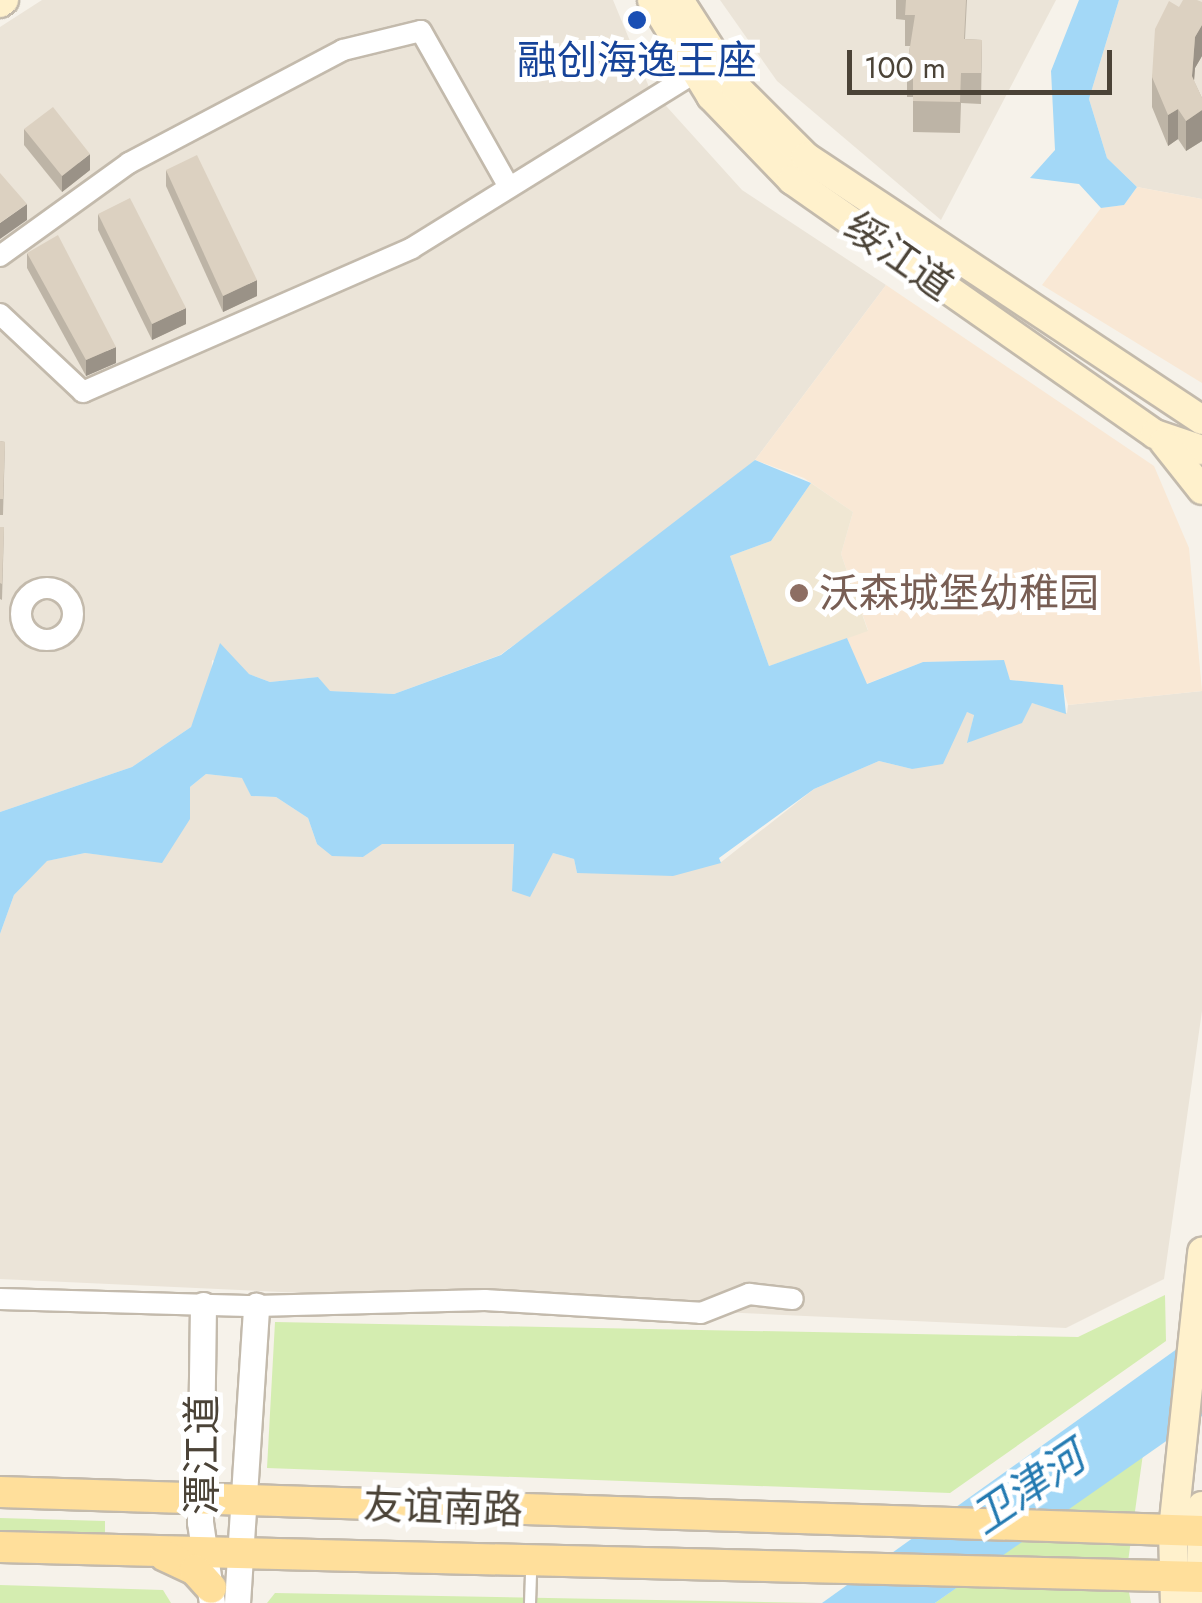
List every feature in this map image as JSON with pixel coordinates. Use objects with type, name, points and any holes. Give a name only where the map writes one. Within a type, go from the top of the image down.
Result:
[{"type":"main road","name":"绥江道","points":[[652,0],[694,73],[792,180],[1155,434],[1202,450]]},
{"type":"main road","name":"绥江道","points":[[679,0],[733,84],[806,157],[1202,420]]},
{"type":"main road","points":[[1174,402],[1202,429]]},
{"type":"main road","points":[[1155,434],[1202,490]]},
{"type":"main road","points":[[1190,1587],[1196,1527],[1187,1500],[1182,1446],[1202,1252]]},
{"type":"main road","name":"友谊南路","points":[[0,1492],[154,1497],[200,1510],[245,1500],[886,1524],[1196,1527]]},
{"type":"main road","name":"友谊南路","points":[[0,1548],[833,1567],[995,1573],[1190,1587]]},
{"type":"main road","points":[[153,1551],[185,1564],[224,1595]]},
{"type":"street","points":[[0,256],[129,163],[343,50],[421,31],[510,187]]},
{"type":"street","points":[[0,314],[83,392],[412,248],[694,73]]},
{"type":"street","points":[[0,1299],[256,1306],[485,1300],[701,1312],[749,1294],[792,1299]]},
{"type":"street","name":"潭江道","points":[[204,1305],[200,1510],[224,1553]]},
{"type":"street","name":"潭江道","points":[[224,1595],[224,1553],[245,1500],[256,1306]]},
{"type":"lane","points":[[530,1603],[532,1560]]},
{"type":"shaded area","points":[[42,0],[613,0],[649,87],[742,190],[886,285],[755,460],[627,564],[500,655],[394,694],[329,691],[318,677],[270,682],[212,660],[211,684],[191,727],[132,767],[0,812],[0,27]]},
{"type":"shaded area","name":"融创海逸王座","points":[[720,0],[1056,0],[941,220],[777,81]]},
{"type":"shaded area","points":[[1119,0],[1202,0],[1202,199],[1137,187],[1107,158],[1089,99]]},
{"type":"shaded area","points":[[1137,187],[1202,199],[1202,383],[1042,285],[1101,208],[1124,205]]},
{"type":"shaded area","points":[[886,285],[1154,466],[1189,548],[1202,691],[1068,705],[1062,685],[1010,680],[1003,660],[923,662],[866,684],[847,638],[868,630],[841,554],[853,512],[804,478],[755,460]]},
{"type":"shaded area","name":"沃森城堡幼稚园","points":[[811,483],[853,512],[841,554],[868,631],[769,666],[730,556],[771,541]]},
{"type":"shaded area","points":[[1202,691],[1202,1011],[1164,1279],[1066,1328],[0,1279],[0,934],[14,895],[46,861],[85,853],[162,862],[189,819],[190,787],[206,774],[243,778],[251,796],[276,797],[308,818],[317,844],[363,857],[381,844],[514,844],[512,890],[553,853],[574,859],[577,873],[720,863],[814,789],[879,761],[912,769],[967,712],[974,714],[968,743],[1032,703],[1067,713],[1068,705]]},
{"type":"green space","points":[[1165,1295],[1166,1341],[950,1493],[267,1468],[275,1322],[1078,1337]]},
{"type":"green space","points":[[1143,1454],[1126,1576],[1131,1603],[935,1603]]},
{"type":"green space","points":[[0,1518],[105,1521],[105,1536],[0,1533]]},
{"type":"green space","points":[[0,1585],[163,1590],[171,1603],[0,1603]]},
{"type":"green space","points":[[275,1593],[822,1603],[267,1603]]},
{"type":"water","points":[[1079,0],[1119,0],[1089,99],[1107,158],[1137,187],[1124,205],[1101,208],[1079,184],[1030,178],[1055,150],[1051,71]]},
{"type":"water","points":[[755,460],[811,483],[771,541],[730,556],[769,666],[847,638],[867,684],[923,662],[1004,660],[1010,680],[1063,685],[1066,714],[1032,703],[1022,723],[967,743],[974,715],[967,712],[943,764],[912,769],[879,761],[814,789],[719,858],[721,863],[673,876],[577,873],[574,859],[553,853],[530,897],[512,891],[514,844],[382,844],[363,857],[332,856],[317,844],[308,818],[276,797],[251,796],[242,778],[206,774],[190,787],[190,819],[162,863],[85,853],[47,861],[14,895],[0,934],[0,812],[132,767],[191,727],[220,643],[249,674],[270,682],[318,677],[330,691],[394,694],[501,655]]},
{"type":"water","name":"卫津河","points":[[1202,1331],[1202,1416],[935,1603],[822,1603]]},
{"type":"building","points":[[906,0],[966,0],[964,39],[982,40],[981,73],[961,73],[960,102],[913,101],[913,67],[907,66],[915,15],[905,15]]},
{"type":"building","points":[[1183,0],[1202,2],[1202,25],[1195,37],[1192,76],[1202,98],[1202,110],[1186,121],[1178,109],[1168,115],[1152,77],[1155,29],[1169,1],[1179,7]]},
{"type":"building","points":[[53,107],[90,154],[62,176],[24,129]]},
{"type":"building","points":[[197,155],[257,280],[223,296],[166,170]]},
{"type":"building","points":[[0,173],[27,204],[0,223]]},
{"type":"building","points":[[130,198],[186,308],[152,324],[98,214]]},
{"type":"building","points":[[58,235],[116,347],[86,360],[27,253]]},
{"type":"building","points":[[0,441],[5,442],[3,499],[0,499]]},
{"type":"building","points":[[0,527],[4,527],[2,584],[0,583]]},
{"type":"place","name":"融创海逸王座","points":[[637,20]]},
{"type":"place","name":"沃森城堡幼稚园","points":[[799,593]]}]
